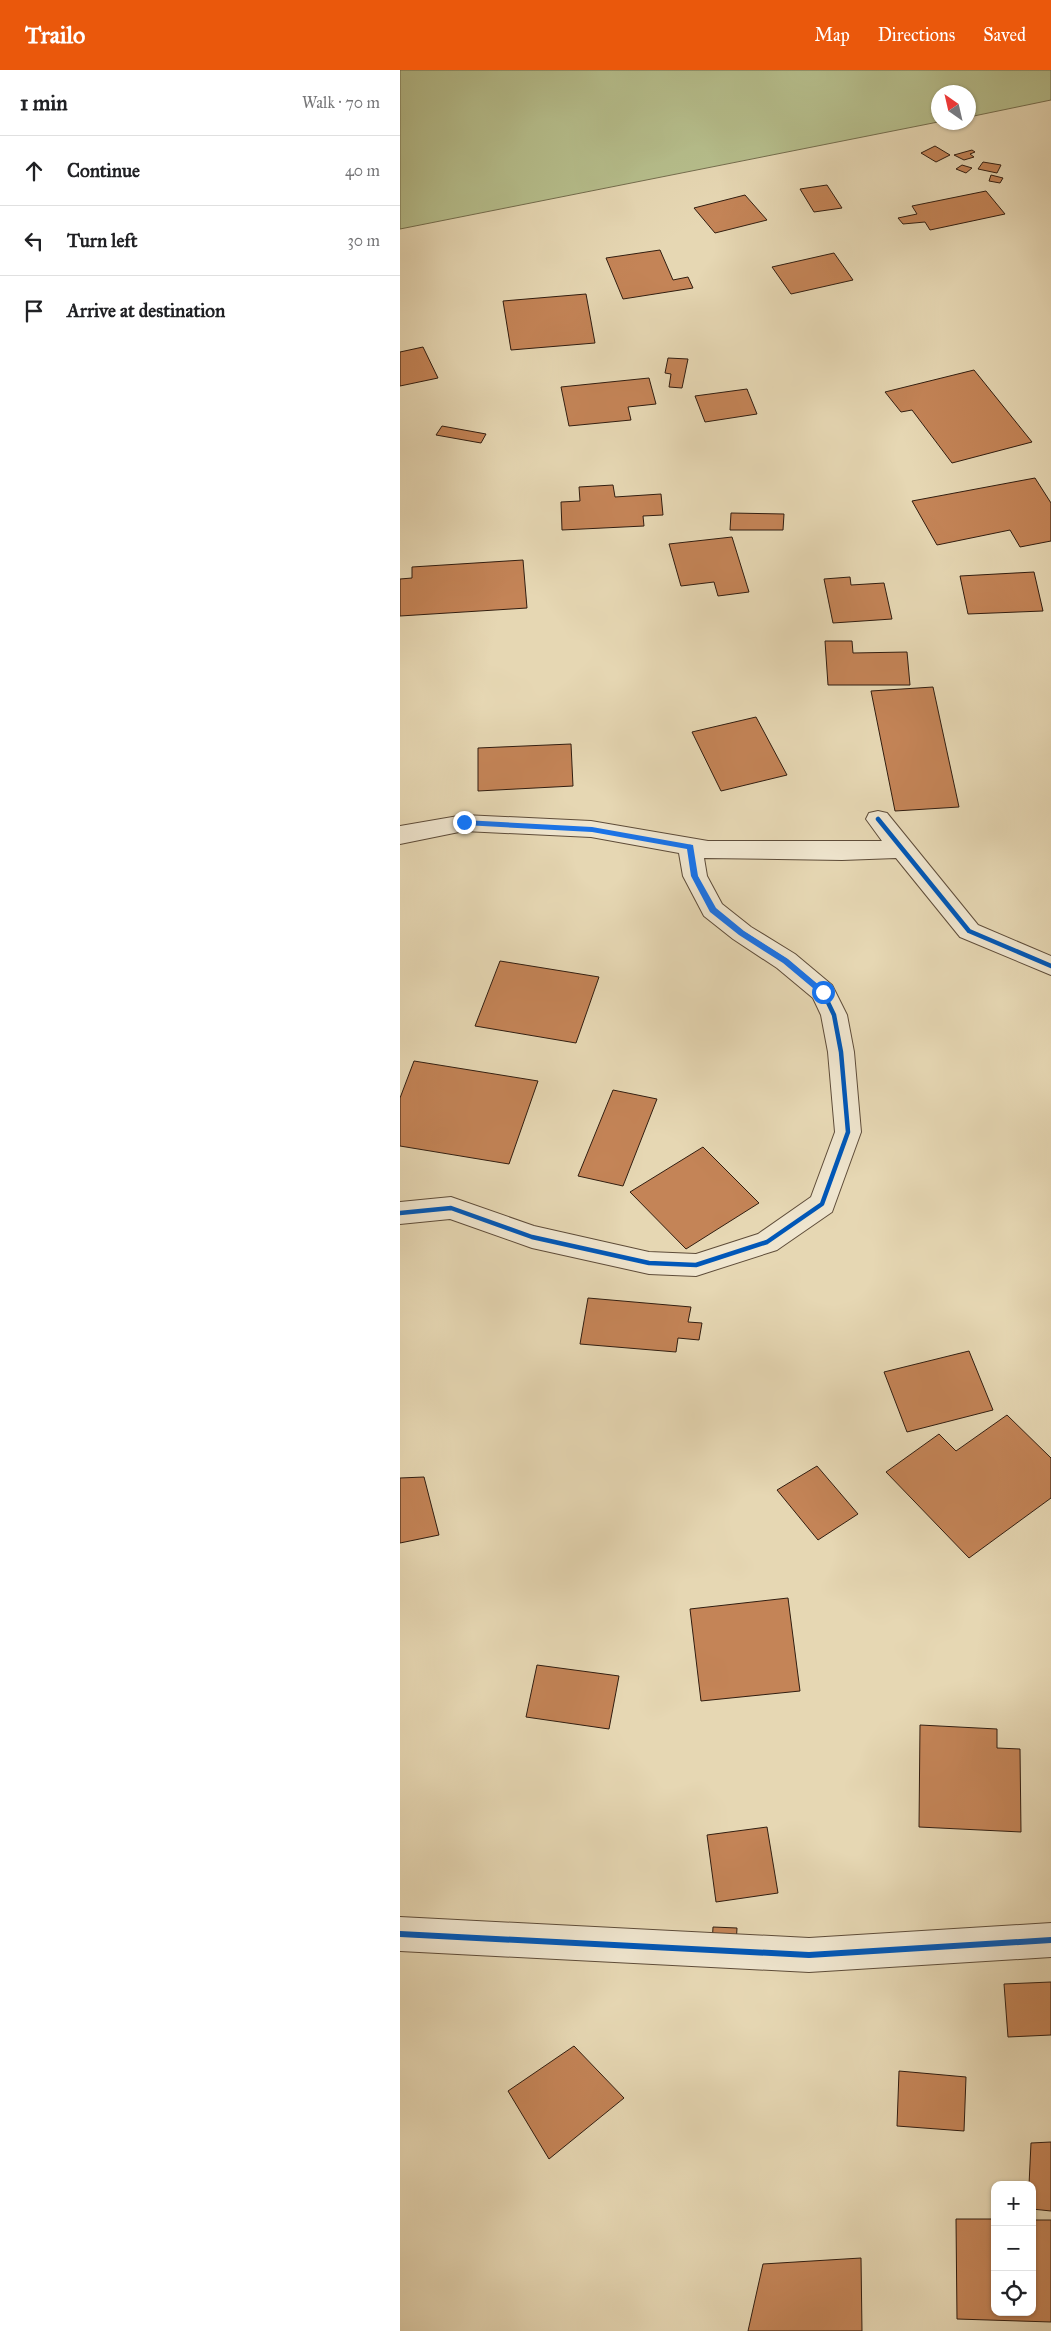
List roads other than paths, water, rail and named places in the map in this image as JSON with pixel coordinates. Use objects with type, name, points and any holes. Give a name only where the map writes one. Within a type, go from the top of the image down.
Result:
[{"type":"street","points":[[878,819],[969,931],[1051,966]]},
{"type":"street","points":[[400,835],[464,822],[592,829],[708,850],[842,851],[902,849]]},
{"type":"street","points":[[400,1213],[451,1208],[532,1238],[649,1263],[696,1266],[766,1242],[822,1204],[848,1132],[841,1052],[834,1015],[823,992],[786,961],[742,933],[713,910],[694,876],[690,847]]},
{"type":"street","points":[[400,1934],[809,1955],[1051,1940]]}]
